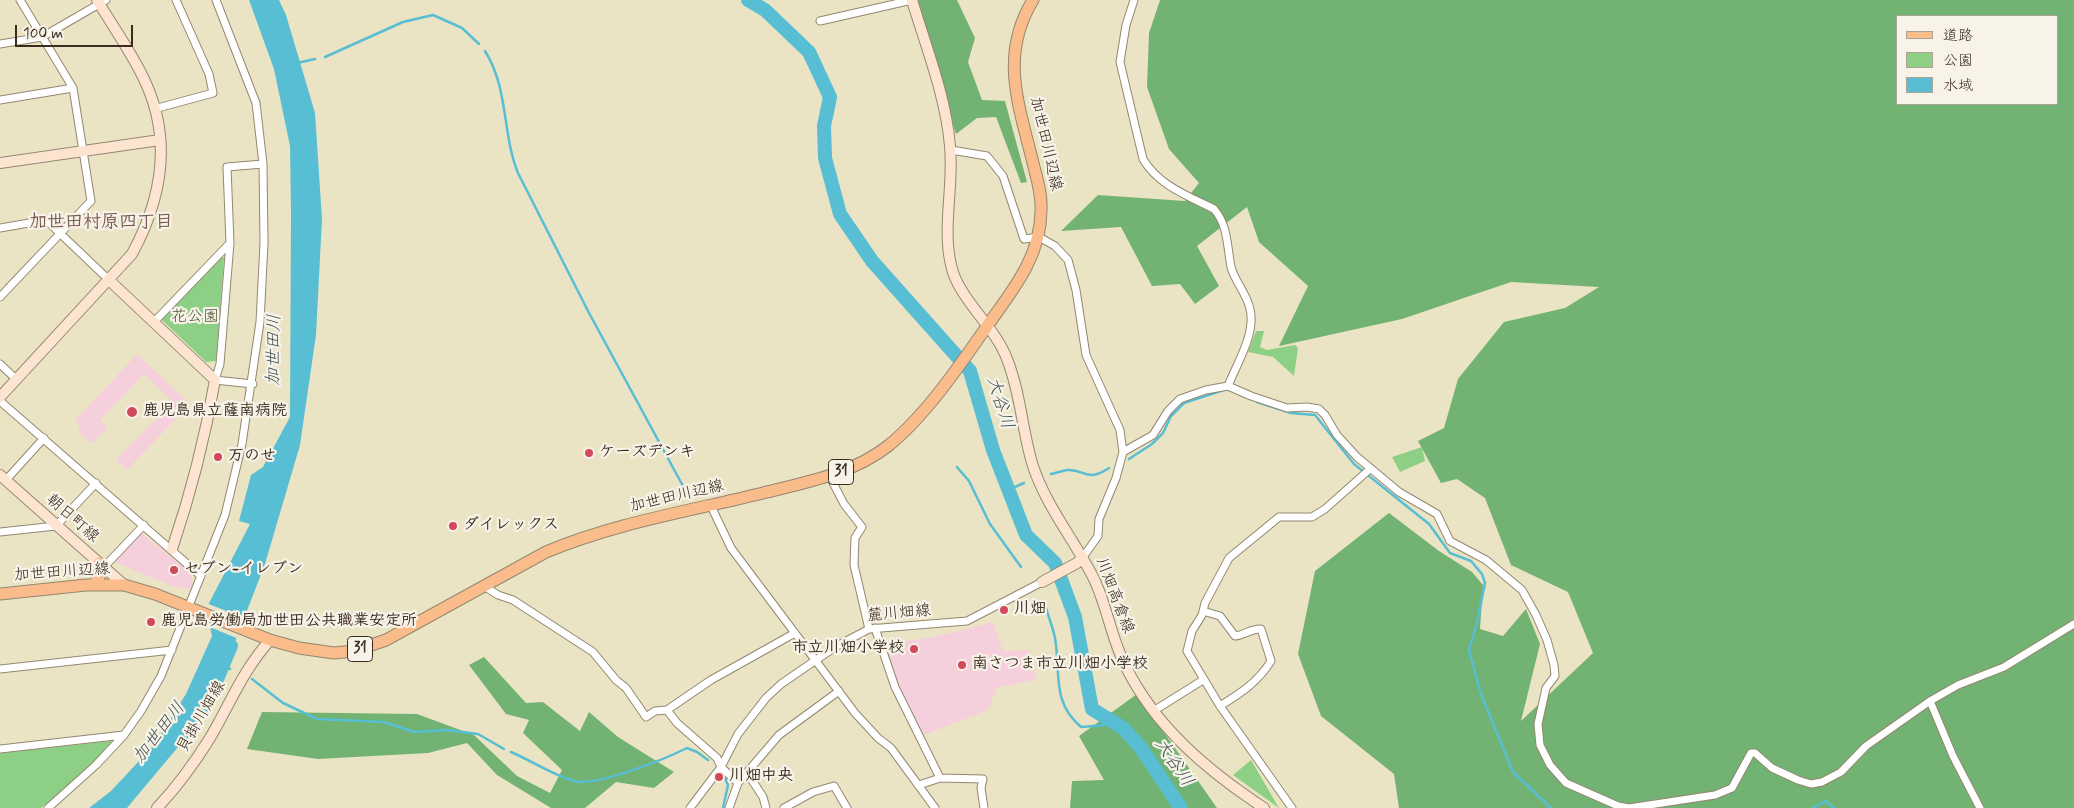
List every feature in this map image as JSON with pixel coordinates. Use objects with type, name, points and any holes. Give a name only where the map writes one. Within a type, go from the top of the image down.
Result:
[{"type":"main road","name":"加世田川辺線","points":[[0,594],[93,585],[124,585],[193,609],[270,640],[320,652],[354,651],[386,640],[484,586],[568,543],[626,525],[830,476],[867,460],[888,446],[906,430],[946,381],[1017,284],[1039,237],[1041,192],[1018,101],[1013,68],[1018,33],[1033,0]]},
{"type":"main road","points":[[93,585],[99,576],[101,565]]},
{"type":"street","points":[[0,297],[91,201],[73,88],[20,0]]},
{"type":"street","points":[[154,109],[213,92],[209,74],[176,0]]},
{"type":"street","points":[[48,808],[96,766],[142,712],[193,609],[201,576],[224,516],[242,444],[252,384],[264,274],[263,164],[256,103],[216,0]]},
{"type":"street","points":[[820,21],[912,0]]},
{"type":"street","name":"川畑高倉線","points":[[912,0],[948,127],[951,150],[948,220],[951,266],[955,279],[985,329],[1003,350],[1013,374],[1027,443],[1038,481],[1100,594],[1125,667],[1155,710],[1194,756],[1243,796],[1264,808]]},
{"type":"street","points":[[1134,0],[1126,26],[1120,62],[1143,159],[1149,170],[1163,182],[1214,209],[1218,214],[1225,228],[1232,269],[1251,310],[1249,338],[1228,386]]},
{"type":"street","points":[[0,44],[42,37],[101,1],[142,76],[154,109],[160,140],[161,169],[158,193],[132,254],[16,379],[0,399],[201,576]]},
{"type":"street","points":[[0,100],[73,88]]},
{"type":"street","points":[[0,164],[83,150],[160,140]]},
{"type":"street","points":[[951,150],[987,156],[1003,176],[1024,239],[1039,237],[1055,246],[1068,260],[1076,290],[1086,355],[1120,430],[1123,452],[1116,478],[1100,519],[1098,536],[1080,560]]},
{"type":"street","points":[[172,549],[196,474],[220,364],[230,243],[227,167],[263,164]]},
{"type":"street","points":[[0,228],[46,220],[215,380],[252,384]]},
{"type":"street","points":[[153,323],[230,243]]},
{"type":"street","points":[[0,364],[16,379]]},
{"type":"street","points":[[1123,452],[1153,434],[1168,411],[1180,400],[1188,395],[1228,386],[1287,408],[1307,407],[1319,409],[1325,415],[1336,435],[1367,472],[1414,503],[1437,514],[1450,541],[1486,560],[1522,590],[1547,640],[1554,665],[1555,676],[1546,688],[1538,724],[1543,754],[1566,784],[1618,806],[1629,808],[1715,794],[1732,788],[1742,773],[1748,756],[1754,752],[1772,768],[1798,780],[1811,784],[1822,782],[1841,772],[1866,746],[1930,701],[1958,685],[2004,668],[2074,624]]},
{"type":"street","points":[[3,478],[44,438]]},
{"type":"street","points":[[1292,808],[1220,706],[1187,651],[1192,631],[1229,558],[1279,517],[1312,517],[1367,472]]},
{"type":"street","points":[[830,476],[844,504],[862,527],[855,538],[854,565],[872,628],[895,688],[940,778]]},
{"type":"street","name":"朝日町線","points":[[3,478],[124,585]]},
{"type":"street","points":[[0,532],[56,526],[96,483]]},
{"type":"street","points":[[711,506],[731,548],[839,691],[866,725],[891,748],[935,808]]},
{"type":"street","points":[[101,565],[144,525]]},
{"type":"street","name":"麓川畑線","points":[[690,808],[721,767],[738,734],[766,698],[816,660],[852,636],[872,628],[967,621],[1080,560]]},
{"type":"street","points":[[484,586],[498,595],[513,600],[593,652],[616,680],[626,688],[646,717],[655,711],[667,710],[712,680],[795,633]]},
{"type":"street","points":[[1203,611],[1220,616],[1236,636],[1245,635],[1255,628],[1261,629],[1271,661],[1263,674],[1250,687],[1220,706]]},
{"type":"street","name":"貝掛川畑線","points":[[157,808],[184,775],[209,738],[247,668],[270,640]]},
{"type":"street","points":[[0,669],[172,650]]},
{"type":"street","points":[[1155,710],[1203,680]]},
{"type":"street","points":[[728,808],[738,784],[779,735],[839,691]]},
{"type":"street","points":[[1930,701],[1953,756],[1980,808]]},
{"type":"street","points":[[667,710],[677,723],[717,758],[721,767],[738,784]]},
{"type":"street","points":[[0,748],[124,735]]},
{"type":"street","points":[[748,774],[763,797],[766,808]]},
{"type":"street","points":[[919,785],[940,778],[983,779],[981,788],[984,808]]},
{"type":"street","points":[[784,808],[813,792],[834,786],[847,808]]},
{"type":"shaded area","name":"鹿児島県立薩南病院","points":[[137,354],[190,404],[127,470],[116,459],[168,407],[166,405],[171,400],[144,374],[100,420],[108,427],[91,443],[77,431],[81,427],[75,421]]},
{"type":"shaded area","points":[[141,533],[191,573],[192,589],[175,587],[114,562]]},
{"type":"shaded area","name":"南さつま市立川畑小学校","points":[[993,622],[1003,651],[1028,650],[1037,679],[997,688],[988,710],[924,735],[910,712],[883,644],[929,638]]},
{"type":"green space","points":[[915,0],[957,0],[975,38],[968,62],[982,100],[1005,101],[1027,182],[1021,183],[996,117],[977,118],[956,134]]},
{"type":"green space","points":[[1160,0],[2074,0],[2074,808],[1399,808],[1394,774],[1321,716],[1298,654],[1315,571],[1389,513],[1439,551],[1472,572],[1483,585],[1480,629],[1503,636],[1526,609],[1540,644],[1521,721],[1593,653],[1568,592],[1511,565],[1485,498],[1457,479],[1441,483],[1418,441],[1444,428],[1458,379],[1504,322],[1565,308],[1599,287],[1511,282],[1402,319],[1279,346],[1308,286],[1259,242],[1247,207],[1197,246],[1219,286],[1195,304],[1180,284],[1152,286],[1121,227],[1061,231],[1098,195],[1185,201],[1199,183],[1169,149],[1147,87],[1149,33]]},
{"type":"green space","name":"花公園","points":[[221,256],[224,258],[216,361],[206,362],[161,319]]},
{"type":"green space","points":[[1256,331],[1264,331],[1260,347],[1267,350],[1295,345],[1298,348],[1294,376],[1273,357],[1248,352]]},
{"type":"green space","points":[[1422,447],[1425,461],[1400,472],[1392,457]]},
{"type":"green space","points":[[484,657],[526,703],[543,702],[580,731],[589,712],[618,737],[674,772],[654,788],[616,782],[585,808],[551,808],[497,775],[467,743],[428,753],[318,759],[247,749],[262,712],[417,714],[474,735],[517,776],[550,793],[562,770],[523,733],[529,720],[506,714],[469,665]]},
{"type":"green space","points":[[1137,694],[1217,808],[1070,808],[1072,781],[1104,780],[1079,736]]},
{"type":"green space","points":[[111,741],[112,743],[85,772],[41,808],[0,808],[0,753]]},
{"type":"green space","points":[[1251,760],[1279,808],[1233,775]]},
{"type":"water","points":[[249,0],[279,0],[286,15],[315,113],[322,219],[316,335],[300,445],[265,564],[233,647],[178,747],[127,808],[89,808],[111,791],[154,745],[186,694],[212,636],[206,609],[250,524],[239,521],[251,475],[263,467],[290,417],[290,146],[274,69]]},
{"type":"pier","points":[[206,603],[247,619],[239,639],[207,626],[203,610]]},
{"type":"waterway","name":"大谷川","points":[[748,0],[765,10],[809,52],[830,97],[824,126],[825,158],[840,214],[872,261],[970,371],[993,450],[1026,535],[1055,563],[1075,617],[1092,709],[1123,728],[1141,748],[1181,808]]},
{"type":"waterway","points":[[325,57],[403,22],[433,15],[462,28],[479,44]]},
{"type":"waterway","points":[[485,51],[498,81],[509,143],[518,173],[588,311],[690,499]]},
{"type":"waterway","points":[[297,63],[315,59]]},
{"type":"waterway","points":[[1129,459],[1152,444],[1163,433],[1171,416],[1184,403],[1227,389]]},
{"type":"waterway","points":[[1257,402],[1291,413],[1315,415],[1354,464],[1429,524],[1450,553],[1471,561],[1482,574],[1485,583],[1477,623],[1469,650],[1481,694],[1513,772],[1551,808]]},
{"type":"waterway","points":[[957,467],[969,481],[990,524],[1021,567]]},
{"type":"waterway","points":[[1051,474],[1073,470],[1091,475],[1109,468]]},
{"type":"waterway","points":[[1008,490],[1024,483]]},
{"type":"waterway","points":[[1046,608],[1055,638],[1059,686],[1065,707],[1081,727],[1117,724]]},
{"type":"waterway","name":"加世田川","points":[[180,738],[206,705],[231,646]]},
{"type":"waterway","name":"加世田川","points":[[224,665],[230,669]]},
{"type":"waterway","points":[[252,679],[283,703],[317,719],[384,722],[414,732],[447,730],[478,734],[504,749]]},
{"type":"waterway","points":[[511,752],[558,775],[574,781],[584,782],[630,771],[687,748],[708,760]]},
{"type":"waterway","points":[[723,808],[728,785],[725,778]]},
{"type":"waterway","points":[[1812,808],[1826,801],[1834,808]]},
{"type":"place","name":"鹿児島県立薩南病院","points":[[132,412]]},
{"type":"place","name":"ケーズデンキ","points":[[589,453]]},
{"type":"place","name":"万のせ","points":[[218,457]]},
{"type":"place","name":"ダイレックス","points":[[453,526]]},
{"type":"place","name":"セブン-イレブン","points":[[174,570]]},
{"type":"place","name":"川畑","points":[[1004,610]]},
{"type":"place","name":"鹿児島労働局加世田公共職業安定所","points":[[151,622]]},
{"type":"place","name":"市立川畑小学校","points":[[914,649]]},
{"type":"place","name":"南さつま市立川畑小学校","points":[[962,665]]},
{"type":"place","name":"川畑中央","points":[[719,777]]},
{"type":"district","name":"加世田村原四丁目","points":[[101,223]]}]
